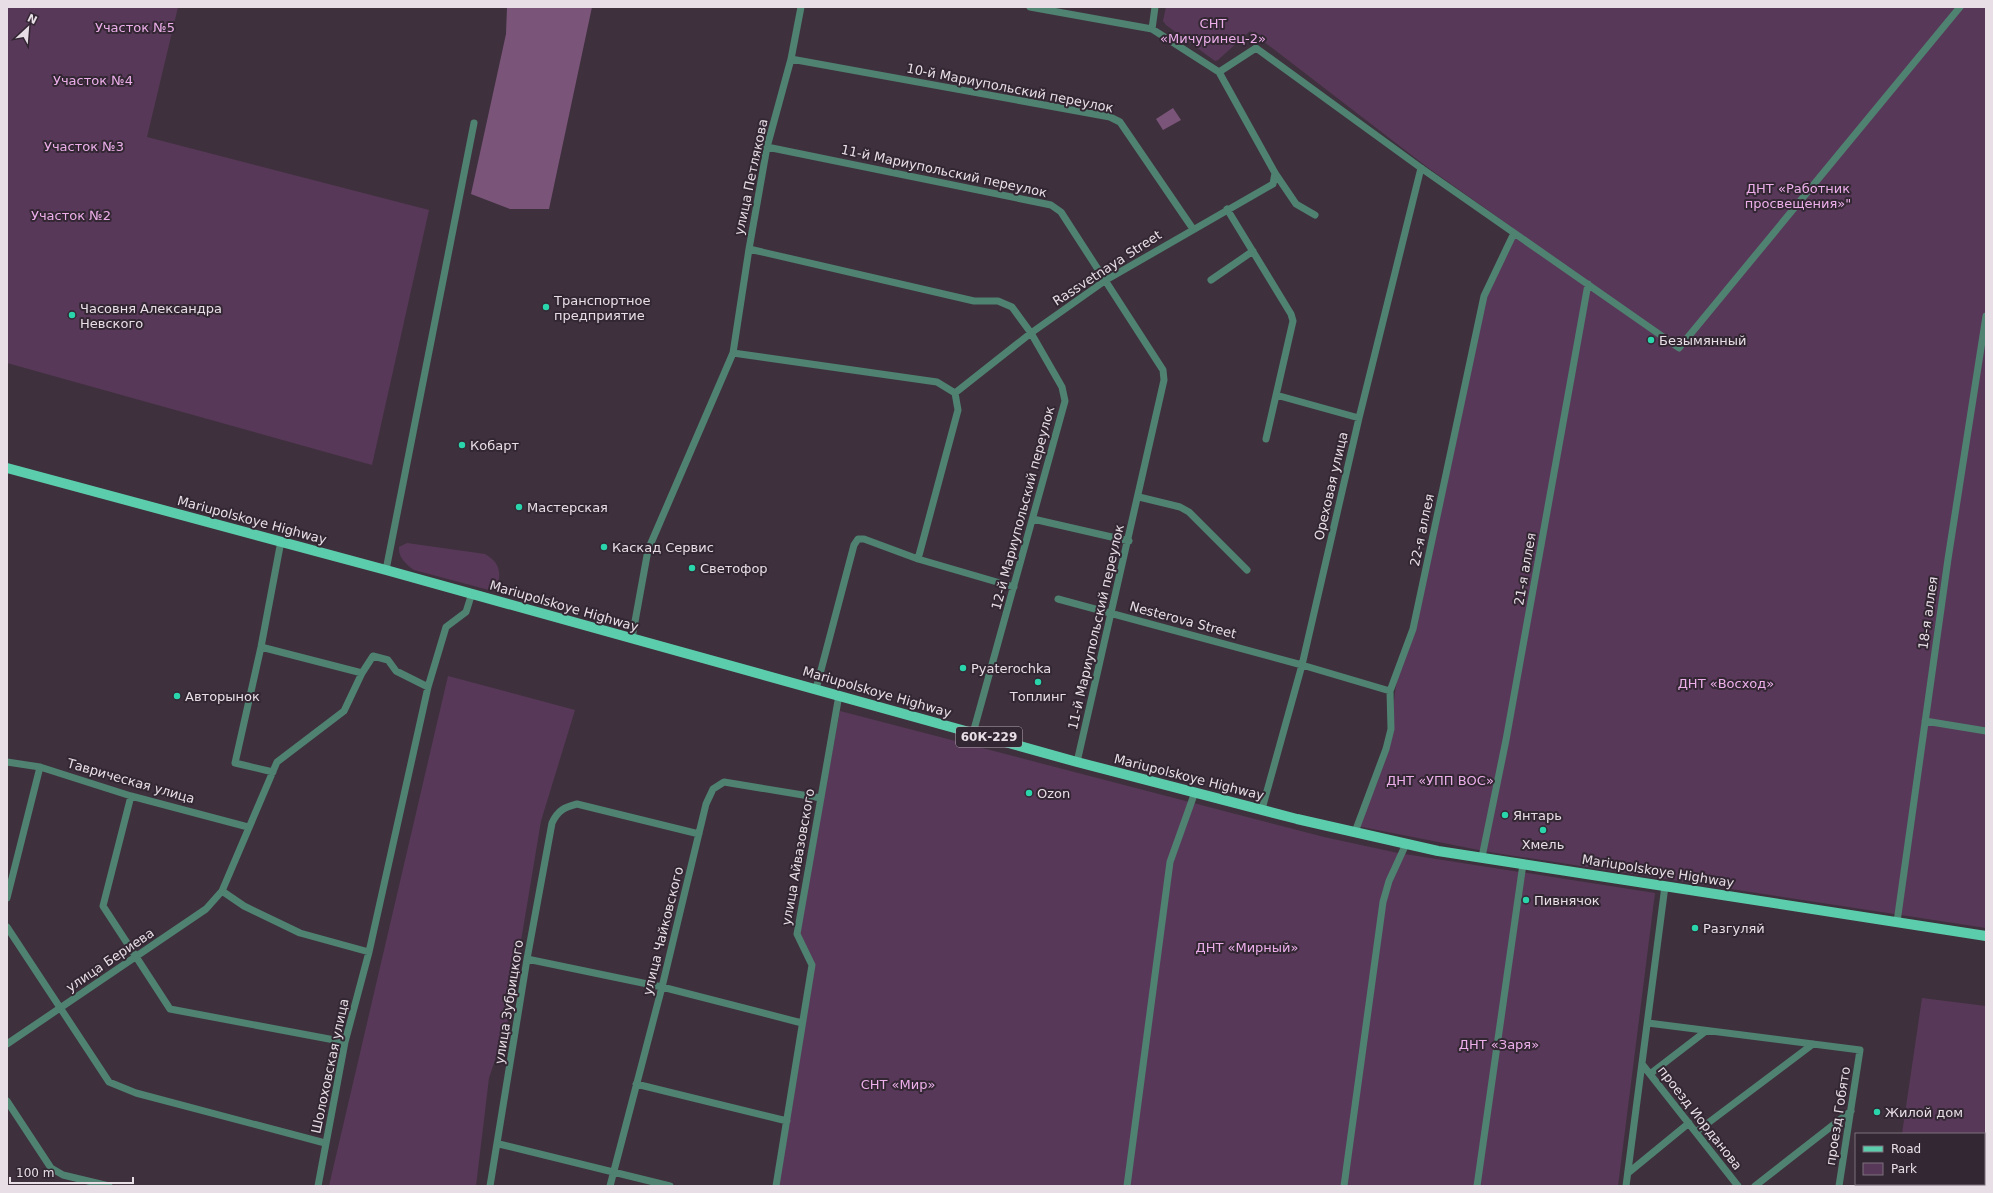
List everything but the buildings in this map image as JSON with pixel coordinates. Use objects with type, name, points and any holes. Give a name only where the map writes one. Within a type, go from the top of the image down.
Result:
[{"type":"main road","name":"Mariupolskoye Highway","points":[[7,468],[472,593],[1077,762],[1355,832],[1438,851],[1665,886],[1897,918],[1986,936]]},
{"type":"street","name":"улица Петлякова","points":[[632,638],[648,550],[733,353],[767,147],[791,60],[800,7]]},
{"type":"street","points":[[1030,7],[1152,28],[1219,72],[1275,173],[1296,204],[1315,214]]},
{"type":"street","points":[[1152,28],[1155,7]]},
{"type":"street","points":[[1219,72],[1256,48],[1421,168],[1679,348],[1960,7]]},
{"type":"street","name":"10-й Мариупольский переулок","points":[[791,60],[1110,117],[1120,122],[1193,229]]},
{"type":"street","points":[[386,570],[474,123]]},
{"type":"street","name":"11-й Мариупольский переулок","points":[[767,147],[1052,205],[1061,212],[1163,370],[1164,380],[1139,497],[1077,762]]},
{"type":"street","name":"Ореховая улица","points":[[1262,808],[1302,665],[1421,168]]},
{"type":"street","name":"Rassvetnaya Street","points":[[955,393],[1031,333],[1106,280],[1227,209],[1273,184],[1275,173]]},
{"type":"street","points":[[1227,209],[1291,314],[1293,321],[1266,439]]},
{"type":"street","name":"22-я аллея","points":[[1355,832],[1386,750],[1391,729],[1390,691],[1413,629],[1484,296],[1514,233]]},
{"type":"street","name":"12-й Мариупольский переулок","points":[[749,249],[974,301],[998,301],[1012,307],[1031,333],[1062,387],[1065,401],[973,732]]},
{"type":"street","points":[[1211,280],[1253,251]]},
{"type":"street","name":"21-я аллея","points":[[1482,857],[1506,740],[1588,284]]},
{"type":"street","name":"18-я аллея","points":[[1897,918],[1924,721],[1986,316]]},
{"type":"street","points":[[733,353],[937,382],[955,393],[958,410],[918,559]]},
{"type":"street","points":[[1276,395],[1360,418]]},
{"type":"street","points":[[1139,497],[1180,507],[1189,512],[1247,570]]},
{"type":"street","points":[[1033,519],[1129,540]]},
{"type":"street","points":[[816,689],[854,545],[858,540],[864,539],[918,559],[1014,587]]},
{"type":"street","points":[[273,772],[235,763],[261,647],[281,541]]},
{"type":"street","name":"Шолоховская улица","points":[[318,1186],[345,1042],[369,952],[428,687],[446,627],[466,612],[472,593]]},
{"type":"street","name":"Nesterova Street","points":[[1058,599],[1302,665],[1390,691]]},
{"type":"street","points":[[261,647],[362,673]]},
{"type":"street","name":"улица Бериева","points":[[7,1044],[206,909],[222,891],[248,827],[278,762],[344,711],[362,673],[373,656],[388,660],[396,671],[428,687]]},
{"type":"street","name":"улица Айвазовского","points":[[776,1186],[812,965],[797,934],[839,695]]},
{"type":"street","points":[[1924,721],[1986,731]]},
{"type":"street","name":"Таврическая улица","points":[[7,762],[40,767],[131,796],[248,827]]},
{"type":"street","points":[[7,898],[40,767]]},
{"type":"street","name":"улица Чайковского","points":[[610,1186],[662,987],[706,804],[713,789],[724,782],[821,798]]},
{"type":"street","points":[[1127,1186],[1170,862],[1195,792]]},
{"type":"street","points":[[131,796],[103,906],[170,1009],[345,1042]]},
{"type":"street","name":"улица Зубрицкого","points":[[490,1186],[527,959],[552,823],[555,816],[564,807],[578,804],[699,834]]},
{"type":"street","points":[[1344,1186],[1383,902],[1389,881],[1406,844]]},
{"type":"street","points":[[1477,1186],[1523,864]]},
{"type":"street","points":[[1626,1186],[1665,886]]},
{"type":"street","points":[[222,891],[244,906],[300,933],[369,952]]},
{"type":"street","points":[[7,927],[109,1082],[136,1093],[325,1143]]},
{"type":"street","points":[[527,959],[662,987],[802,1023]]},
{"type":"street","points":[[1648,1024],[1813,1044]]},
{"type":"street","points":[[1650,1074],[1706,1031]]},
{"type":"street","points":[[1696,1132],[1813,1044]]},
{"type":"street","name":"проезд Гобято","points":[[1813,1044],[1860,1050],[1838,1186]]},
{"type":"street","name":"проезд Иорданова","points":[[1642,1064],[1738,1186]]},
{"type":"street","points":[[636,1084],[787,1121]]},
{"type":"street","points":[[7,1101],[51,1168],[63,1176],[109,1186]]},
{"type":"street","points":[[1755,1186],[1851,1111]]},
{"type":"street","points":[[1628,1173],[1689,1123]]},
{"type":"street","points":[[498,1144],[670,1186]]},
{"type":"green space","points":[[7,7],[178,7],[147,137],[429,210],[372,465],[7,363]]},
{"type":"green space","points":[[1166,7],[1986,7],[1986,928],[1489,852],[1357,826],[1391,729],[1400,663],[1413,629],[1484,296],[1513,228],[1427,167],[1250,31],[1215,61],[1166,25],[1163,21]]},
{"type":"green space","points":[[407,543],[485,554],[493,560],[498,568],[499,577],[497,587],[489,590],[414,570],[405,563],[399,551],[399,547]]},
{"type":"green space","points":[[448,676],[575,710],[541,821],[507,1025],[489,1078],[476,1186],[329,1186]]},
{"type":"green space","points":[[840,711],[1324,837],[1398,853],[1655,893],[1618,1186],[779,1186],[813,965],[798,934]]},
{"type":"green space","points":[[1922,998],[1986,1006],[1986,1186],[1894,1186],[1985,1185],[1985,1133],[1902,1133]]},
{"type":"shaded area","points":[[507,7],[592,7],[549,209],[510,209],[471,194],[506,34]]},
{"type":"shaded area","points":[[1173,108],[1181,120],[1163,130],[1156,119]]},
{"type":"place","name":"Транспортное предприятие","points":[[546,307]]},
{"type":"place","name":"Часовня Александра Невского","points":[[72,315]]},
{"type":"place","name":"Безымянный","points":[[1651,340]]},
{"type":"place","name":"Кобарт","points":[[462,445]]},
{"type":"place","name":"Мастерская","points":[[519,507]]},
{"type":"place","name":"Каскад Сервис","points":[[604,547]]},
{"type":"place","name":"Светофор","points":[[692,568]]},
{"type":"place","name":"Pyaterochka","points":[[963,668]]},
{"type":"place","name":"Топлинг","points":[[1038,682]]},
{"type":"place","name":"Авторынок","points":[[177,696]]},
{"type":"place","name":"Ozon","points":[[1029,793]]},
{"type":"place","name":"Янтарь","points":[[1505,815]]},
{"type":"place","name":"Хмель","points":[[1543,830]]},
{"type":"place","name":"Пивнячок","points":[[1526,900]]},
{"type":"place","name":"Разгуляй","points":[[1695,928]]},
{"type":"place","name":"Жилой дом","points":[[1877,1112]]},
{"type":"park label","name":"Участок №5","points":[[135,27]]},
{"type":"park label","name":"СНТ «Мичуринец-2»","points":[[1213,30]]},
{"type":"park label","name":"Участок №4","points":[[93,80]]},
{"type":"park label","name":"Участок №3","points":[[84,146]]},
{"type":"park label","name":"ДНТ «Работник просвещения»\"","points":[[1798,196]]},
{"type":"park label","name":"Участок №2","points":[[71,215]]},
{"type":"park label","name":"ДНТ «Восход»","points":[[1726,683]]},
{"type":"park label","name":"ДНТ «УПП ВОС»","points":[[1440,780]]},
{"type":"park label","name":"ДНТ «Мирный»","points":[[1247,947]]},
{"type":"park label","name":"ДНТ «Заря»","points":[[1499,1044]]},
{"type":"park label","name":"СНТ «Мир»","points":[[898,1084]]}]
